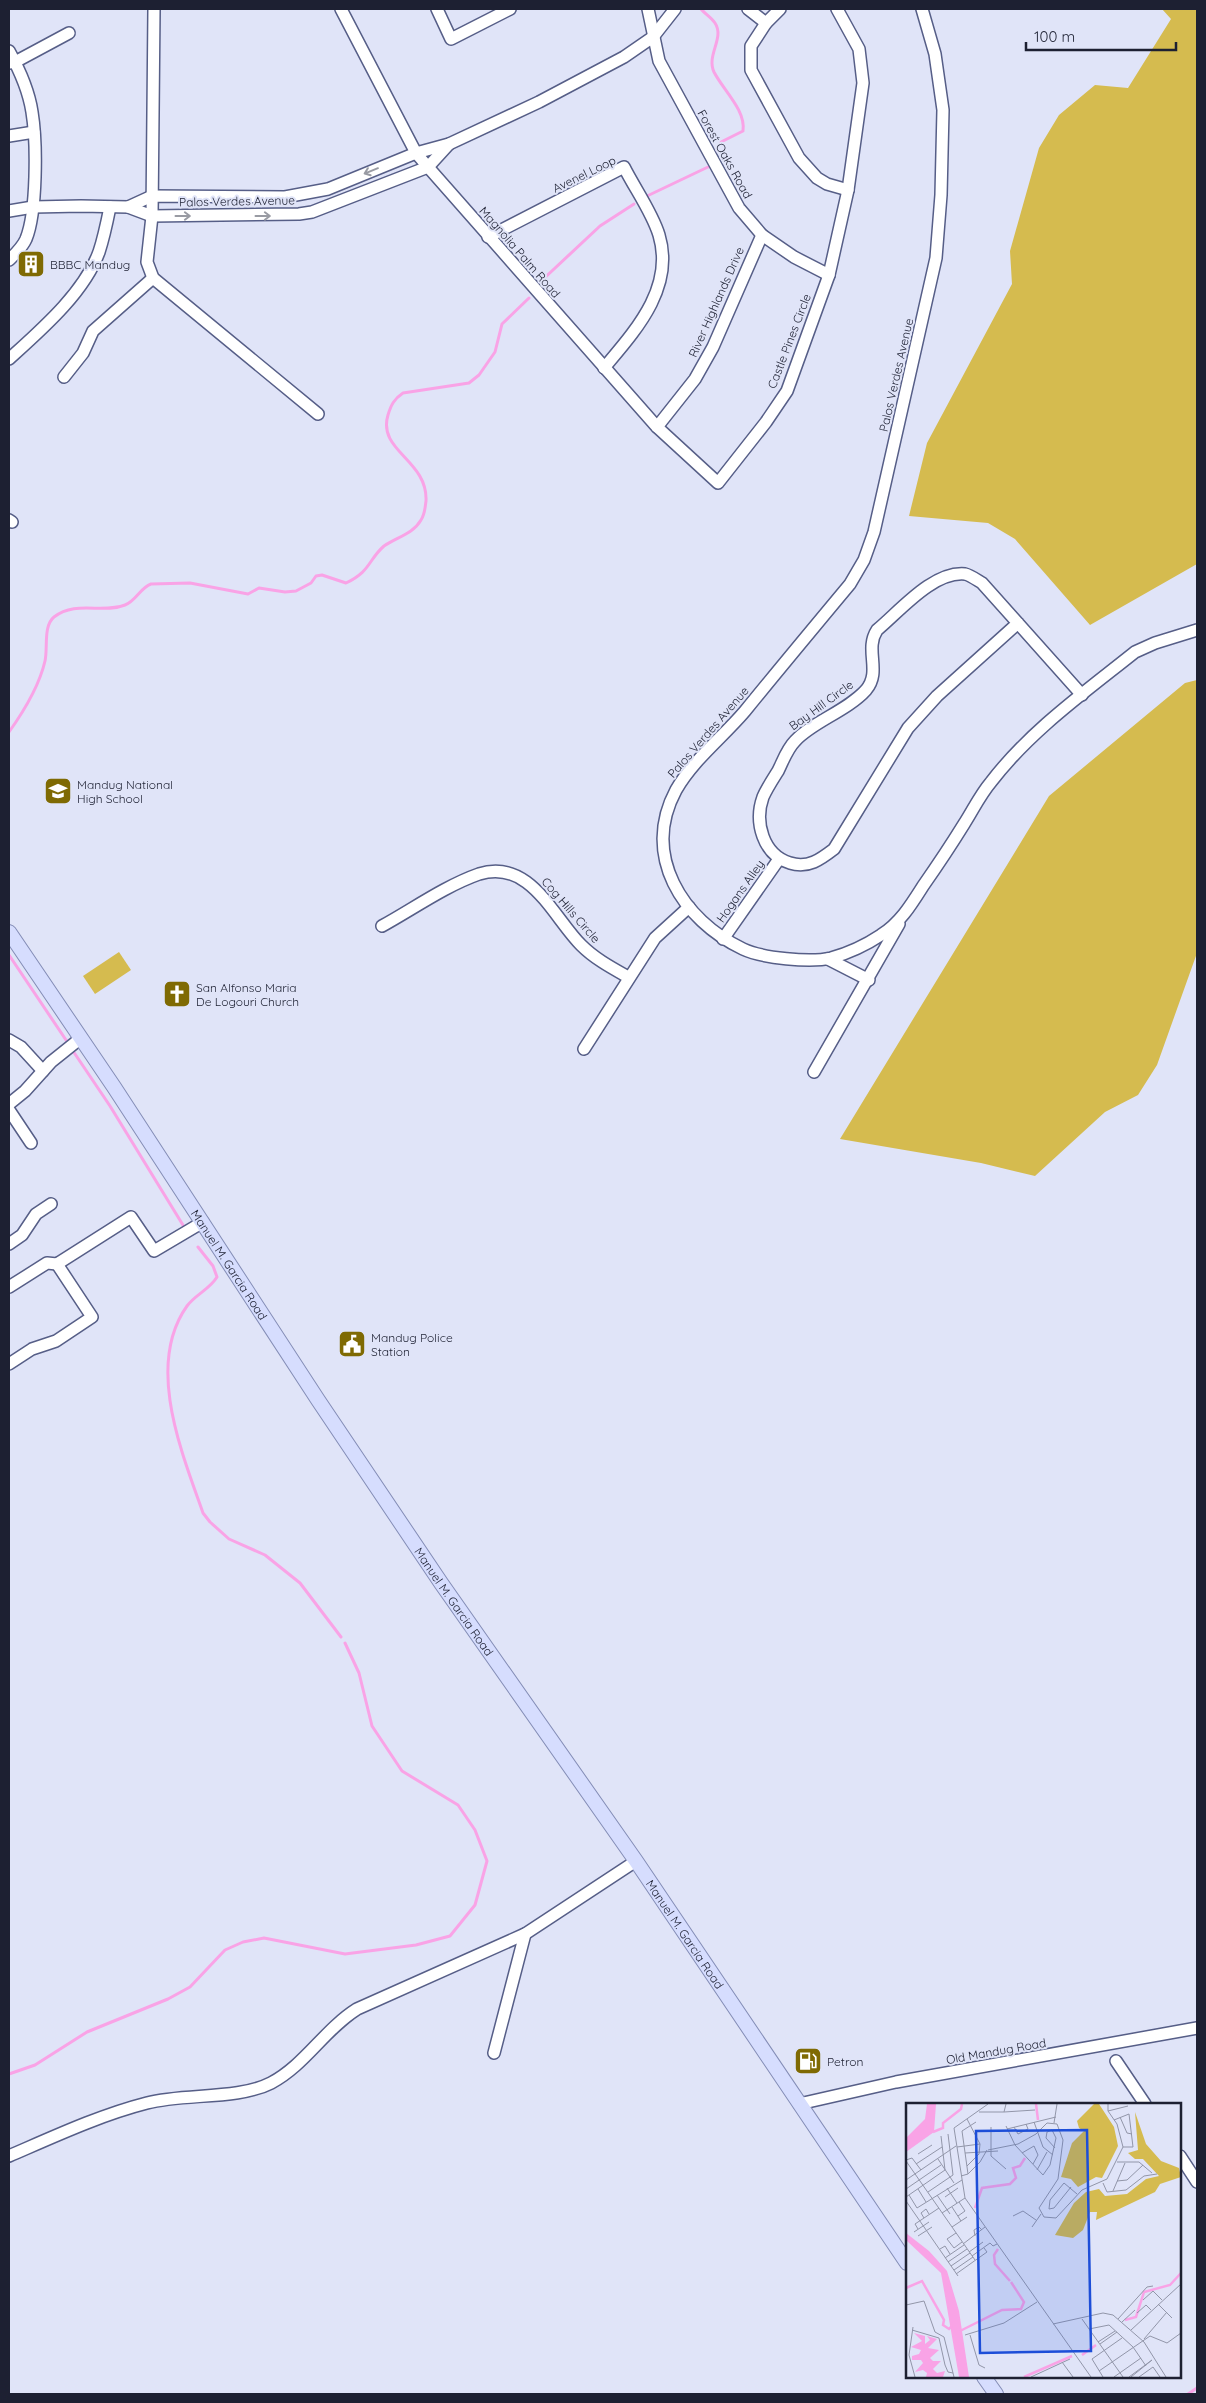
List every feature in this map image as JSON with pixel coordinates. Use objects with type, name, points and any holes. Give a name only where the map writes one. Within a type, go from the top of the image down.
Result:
[{"type":"main road","name":"Manuel M. Garcia Road","points":[[9,932],[441,1583],[636,1861],[906,2262]]},
{"type":"main road","points":[[985,2378],[996,2394]]},
{"type":"street","points":[[154,9],[152,216],[147,262],[153,278],[318,414]]},
{"type":"street","name":"Magnolia Palm Road","points":[[341,9],[416,153],[657,427],[718,483]]},
{"type":"street","points":[[437,9],[451,39],[510,9]]},
{"type":"street","name":"Forest Oaks Road","points":[[648,9],[659,61],[739,208],[762,235],[794,257],[829,275]]},
{"type":"street","name":"Palos Verdes Avenue","points":[[128,207],[152,196],[285,197],[307,195],[328,189],[416,153],[450,144],[539,102],[624,57],[653,37],[675,9]]},
{"type":"street","points":[[748,9],[766,23]]},
{"type":"street","points":[[780,9],[766,23],[751,46],[751,70],[757,84],[807,169],[827,184],[848,190]]},
{"type":"street","name":"Castle Pines Circle","points":[[718,483],[766,422],[786,390],[829,275],[848,190],[863,83],[862,64],[852,33],[837,9]]},
{"type":"street","name":"Palos Verdes Avenue","points":[[922,9],[935,54],[943,110],[941,195],[936,258],[874,532],[864,560],[850,584],[735,722],[690,770],[677,789],[663,828],[662,843],[671,878],[689,907],[723,939],[746,951],[776,957],[828,958],[854,950],[882,934],[902,917],[992,779],[1028,741],[1135,652],[1155,643],[1197,630]]},
{"type":"street","points":[[12,62],[69,33]]},
{"type":"street","points":[[9,51],[12,62],[29,98],[34,132],[33,207],[26,240],[20,250],[9,260]]},
{"type":"street","points":[[9,136],[34,132]]},
{"type":"street","name":"Palos Verdes Avenue","points":[[9,211],[33,207],[128,207],[152,216],[286,216],[312,212],[428,167],[450,144]]},
{"type":"street","name":"Avenel Loop","points":[[488,237],[624,167],[659,233],[663,250],[663,266],[658,288],[651,306],[640,325],[604,368]]},
{"type":"street","points":[[202,197],[202,216]]},
{"type":"street","points":[[9,359],[38,333],[83,280],[98,253],[110,207]]},
{"type":"street","name":"River Highlands Drive","points":[[657,427],[695,379],[713,347],[762,235]]},
{"type":"street","points":[[64,377],[83,354],[93,330],[153,278]]},
{"type":"street","name":"Bay Hill Circle","points":[[779,860],[766,846],[762,834],[760,816],[763,798],[794,741],[861,694],[871,683],[874,676],[872,638],[877,630],[930,585],[944,576],[966,574],[982,583],[1082,695]]},
{"type":"street","points":[[779,860],[792,864],[806,865],[818,861],[834,848],[908,728],[937,696],[1018,623]]},
{"type":"street","name":"Hogans Alley","points":[[723,939],[779,860]]},
{"type":"street","name":"Cog Hills Circle","points":[[382,926],[457,884],[481,874],[497,872],[516,876],[531,884],[582,946],[598,959],[628,977]]},
{"type":"street","points":[[584,1049],[628,977],[655,938],[689,907]]},
{"type":"street","points":[[814,1072],[868,980],[902,917]]},
{"type":"street","points":[[828,958],[868,980]]},
{"type":"street","points":[[9,1104],[81,1038]]},
{"type":"street","points":[[9,1040],[21,1047],[43,1071]]},
{"type":"street","points":[[9,1110],[31,1143]]},
{"type":"street","points":[[9,1244],[22,1235],[36,1214],[52,1204]]},
{"type":"street","points":[[9,1287],[47,1262],[57,1264],[131,1217],[154,1251],[203,1222]]},
{"type":"street","points":[[9,1364],[32,1349],[56,1341],[92,1317],[57,1264]]},
{"type":"street","points":[[9,2156],[125,2109],[148,2102],[244,2090],[269,2084],[290,2072],[342,2018],[357,2009],[525,1934],[636,1861]]},
{"type":"street","points":[[494,2053],[525,1934]]},
{"type":"street","name":"Old Mandug Road","points":[[799,2104],[896,2082],[1197,2028]]},
{"type":"street","points":[[1116,2061],[1144,2103]]},
{"type":"street","points":[[1181,2157],[1193,2167],[1197,2182]]},
{"type":"shaded area","points":[[1162,9],[1197,9],[1197,564],[1090,625],[1015,539],[988,523],[909,516],[927,443],[1012,284],[1010,251],[1039,148],[1059,115],[1095,85],[1128,88],[1171,19]]},
{"type":"shaded area","points":[[1197,680],[1197,953],[1157,1065],[1138,1095],[1105,1112],[1035,1176],[981,1163],[840,1139],[1049,796],[1185,683]]},
{"type":"shaded area","points":[[119,952],[131,970],[95,994],[83,976]]},
{"type":"waterway","points":[[701,9],[715,23],[718,29],[712,59],[714,72],[738,108],[743,123],[743,131],[721,142],[715,152]]},
{"type":"waterway","points":[[645,197],[708,167]]},
{"type":"waterway","points":[[538,284],[600,226],[634,204]]},
{"type":"waterway","points":[[9,732],[39,680],[46,656],[48,626],[54,617],[62,612],[71,609],[107,608],[125,605],[151,584],[190,583],[248,594],[259,588],[285,592],[296,591],[311,583],[316,576],[322,575],[346,583],[365,570],[384,546],[414,529],[425,511],[424,487],[419,475],[390,438],[387,427],[388,415],[393,402],[403,393],[469,383],[479,375],[495,352],[502,324],[529,298]]},
{"type":"waterway","points":[[9,955],[68,1043]]},
{"type":"waterway","points":[[73,1051],[110,1106],[186,1230]]},
{"type":"waterway","points":[[198,1247],[213,1266],[217,1277],[187,1306],[175,1329],[169,1355],[168,1382],[171,1409],[178,1437],[203,1513],[229,1539],[265,1555],[300,1583],[341,1637]]},
{"type":"waterway","points":[[9,2074],[35,2065],[87,2032],[168,1999],[190,1987],[225,1950],[243,1942],[264,1938],[345,1954],[416,1945],[450,1936],[475,1905],[487,1861],[475,1830],[458,1805],[402,1771],[372,1726],[359,1673],[345,1643]]},
{"type":"waterway","points":[[1188,2394],[1197,2388]]},
{"type":"place","name":"BBBC Mandug","points":[[31,264]]},
{"type":"place","name":"Mandug National High School","points":[[58,791]]},
{"type":"place","name":"San Alfonso Maria De Logouri Church","points":[[177,994]]},
{"type":"place","name":"Mandug Police Station","points":[[352,1344]]},
{"type":"place","name":"Petron","points":[[808,2061]]}]
